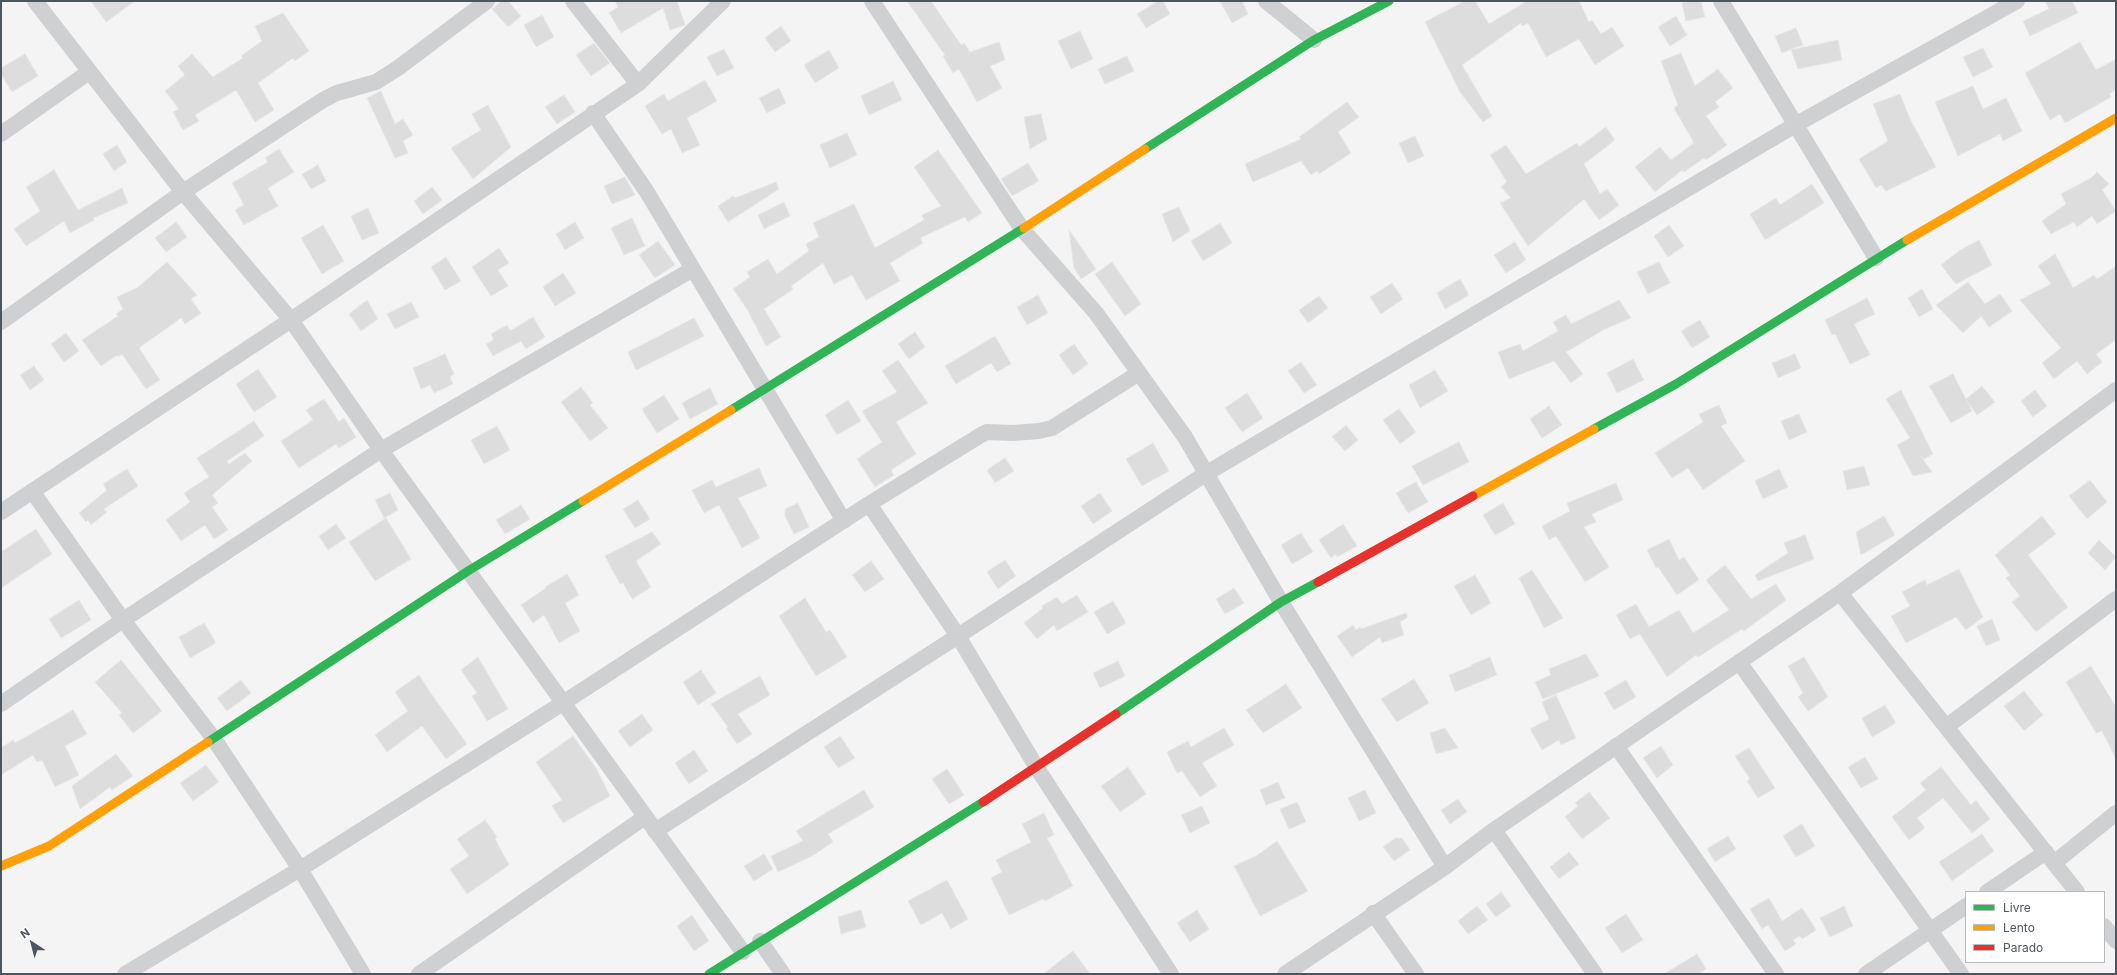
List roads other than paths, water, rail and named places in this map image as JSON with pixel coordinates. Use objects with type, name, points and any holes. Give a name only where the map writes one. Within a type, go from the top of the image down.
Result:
[{"type":"street","points":[[35,1],[183,192],[291,320],[468,571],[743,952]]},
{"type":"street","points":[[1,322],[183,192],[323,100],[337,93],[376,82],[398,68],[487,1]]},
{"type":"street","points":[[573,1],[638,84]]},
{"type":"street","points":[[1,512],[291,320],[638,84],[723,1]]},
{"type":"street","points":[[872,1],[1022,229],[1096,313],[1185,437],[1281,602],[1445,867]]},
{"type":"street","points":[[1266,1],[1314,40]]},
{"type":"street","points":[[1,866],[49,846],[468,571],[766,389],[1022,229],[1314,40],[1388,1]]},
{"type":"street","points":[[1721,1],[1876,258]]},
{"type":"street","points":[[655,831],[958,636],[1206,473],[1795,125],[2017,1]]},
{"type":"street","points":[[1,134],[89,72]]},
{"type":"street","points":[[593,114],[646,192],[693,268],[844,521]]},
{"type":"street","points":[[709,974],[1037,768],[1281,602],[1676,384],[1876,258],[2116,118]]},
{"type":"street","points":[[1,704],[123,620],[382,450],[693,268]]},
{"type":"street","points":[[124,974],[300,869],[563,703],[869,504],[987,432],[1039,432],[1052,428],[1139,374]]},
{"type":"street","points":[[1285,974],[1373,913],[1445,867],[1494,830],[1840,593],[2116,390]]},
{"type":"street","points":[[32,491],[123,620],[214,739],[300,869],[363,974]]},
{"type":"street","points":[[869,504],[958,636],[1037,768],[1171,974]]},
{"type":"street","points":[[1840,593],[2076,891]]},
{"type":"street","points":[[1946,727],[2116,599]]},
{"type":"street","points":[[1739,662],[1961,974]]},
{"type":"street","points":[[1616,746],[1776,974]]},
{"type":"street","points":[[1989,891],[2050,858],[2116,813]]},
{"type":"street","points":[[420,974],[645,817]]},
{"type":"street","points":[[1494,830],[1595,974]]},
{"type":"street","points":[[1866,974],[1965,907]]},
{"type":"street","points":[[1373,913],[1416,974]]},
{"type":"street","points":[[2105,927],[2116,941]]},
{"type":"street","points":[[760,941],[783,974]]}]
